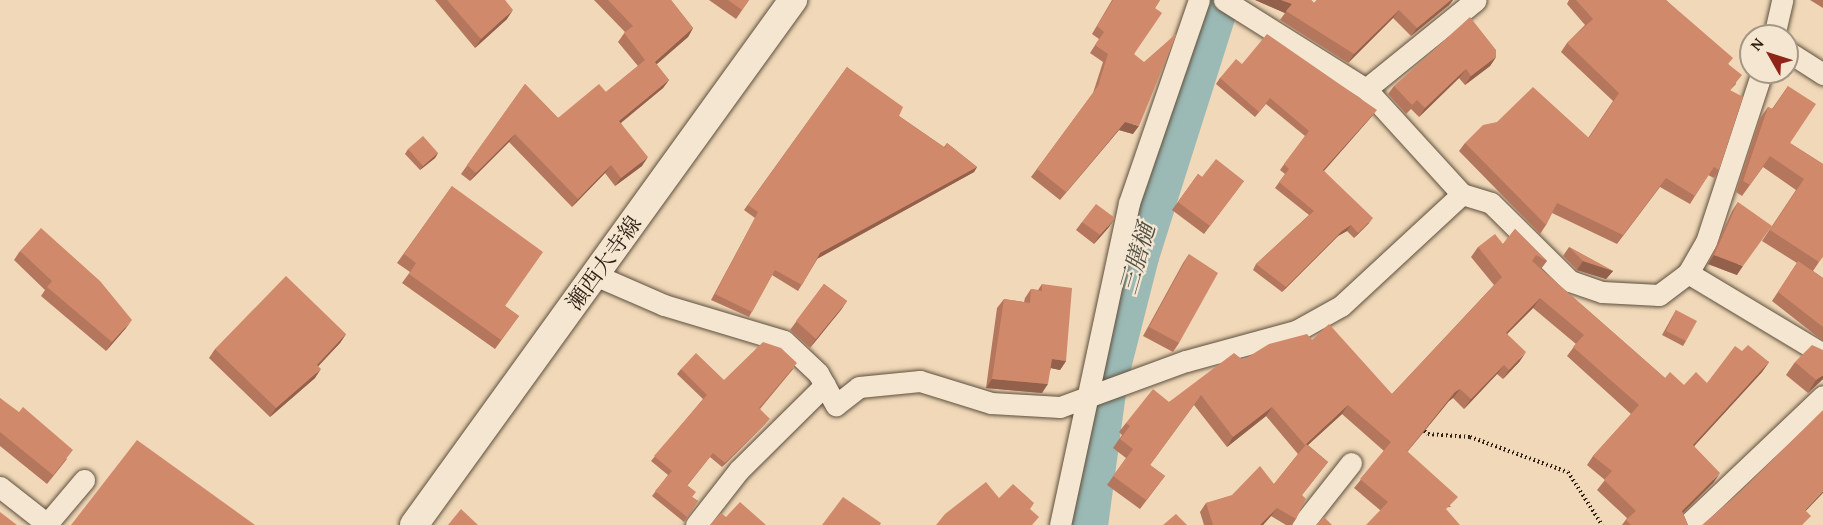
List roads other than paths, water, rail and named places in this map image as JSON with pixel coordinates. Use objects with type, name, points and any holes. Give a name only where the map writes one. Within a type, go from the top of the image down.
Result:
[{"type":"main road","name":"瀬西大寺線","points":[[414,525],[793,0]]},
{"type":"street","points":[[1060,525],[1096,395],[1130,203],[1199,0]]},
{"type":"street","points":[[1225,0],[1366,89],[1462,194],[1491,203],[1562,274],[1602,292],[1659,295],[1688,273],[1706,242],[1758,84]]},
{"type":"street","points":[[1366,89],[1476,0]]},
{"type":"street","points":[[1777,24],[1782,0]]},
{"type":"street","points":[[1799,59],[1823,74]]},
{"type":"street","points":[[595,275],[664,305],[784,341],[825,386],[836,405],[859,387],[920,381],[991,403],[1060,407],[1186,361],[1296,331],[1341,306],[1462,194]]},
{"type":"street","points":[[1688,273],[1823,354]]},
{"type":"street","points":[[696,525],[739,470],[825,386]]},
{"type":"street","points":[[1687,525],[1823,396]]},
{"type":"street","points":[[1302,525],[1352,463]]},
{"type":"street","points":[[0,487],[47,524],[84,480]]},
{"type":"waterway","name":"三膳樋","points":[[1085,525],[1105,378],[1136,256],[1217,0]]}]
